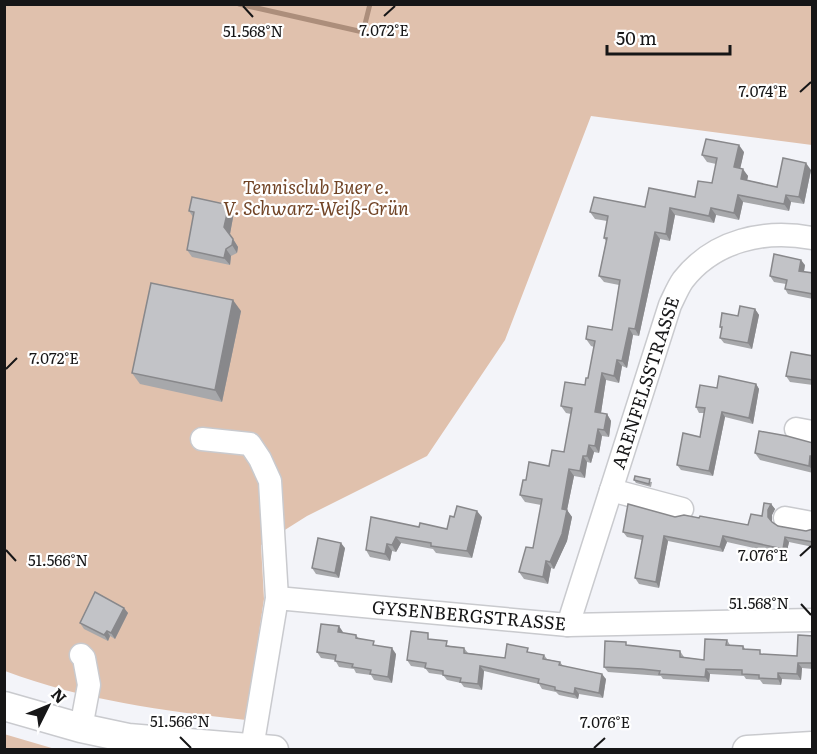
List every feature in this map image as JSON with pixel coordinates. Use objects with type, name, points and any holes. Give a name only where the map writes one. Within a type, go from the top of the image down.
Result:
[{"type":"main road","points":[[4,688],[36,699],[82,720]]},
{"type":"main road","points":[[4,706],[249,748]]},
{"type":"main road","points":[[747,750],[813,746]]},
{"type":"street","name":"ARENFELSSTRASSE","points":[[568,625],[670,305],[682,281],[721,248],[744,239],[775,234],[813,238]]},
{"type":"street","points":[[202,439],[250,444],[270,481],[277,598],[249,748]]},
{"type":"street","points":[[611,490],[682,508]]},
{"type":"street","points":[[785,518],[813,523]]},
{"type":"street","name":"GYSENBERGSTRASSE","points":[[277,598],[568,625],[813,620]]},
{"type":"street","points":[[81,655],[84,658],[89,686],[82,720]]},
{"type":"green space","name":"Tennisclub Buer e. V. Schwarz-Weiß-Grün","points":[[4,5],[812,5],[812,145],[591,116],[505,340],[427,456],[307,516],[261,545],[264,599],[246,720],[124,703],[64,690],[5,671]]},
{"type":"green space","points":[[4,734],[55,749],[5,749]]},
{"type":"building","points":[[706,139],[739,145],[734,167],[743,169],[741,179],[777,187],[783,158],[806,163],[799,197],[786,195],[784,204],[738,195],[734,213],[711,208],[709,216],[670,208],[666,234],[655,232],[635,329],[629,328],[622,361],[617,360],[614,376],[602,373],[595,412],[607,414],[604,430],[598,429],[595,446],[589,445],[587,456],[583,456],[580,471],[569,469],[562,509],[567,510],[562,534],[550,562],[546,561],[543,577],[519,572],[526,547],[533,548],[542,499],[520,495],[523,480],[526,480],[529,462],[549,466],[552,450],[564,452],[572,408],[561,406],[565,382],[585,385],[586,378],[588,378],[595,341],[586,339],[588,326],[612,330],[620,280],[599,276],[607,238],[604,238],[608,216],[590,212],[594,197],[645,207],[649,188],[695,197],[698,181],[712,183],[717,158],[702,155]]},
{"type":"building","points":[[192,197],[229,205],[224,227],[233,239],[232,245],[226,249],[224,258],[187,250],[194,212],[189,211]]},
{"type":"building","points":[[774,254],[801,260],[799,271],[813,273],[813,294],[785,289],[787,280],[770,276]]},
{"type":"building","points":[[151,283],[233,300],[215,390],[132,373]]},
{"type":"building","points":[[740,306],[755,309],[748,343],[720,338],[722,313],[738,316]]},
{"type":"building","points":[[791,352],[813,356],[813,380],[786,376]]},
{"type":"building","points":[[719,376],[756,384],[749,418],[722,412],[709,471],[677,465],[683,433],[700,437],[705,408],[696,407],[700,385],[717,388]]},
{"type":"building","points":[[759,431],[813,443],[813,456],[810,456],[809,466],[755,453]]},
{"type":"building","points":[[635,476],[650,479],[649,484],[634,480]]},
{"type":"building","points":[[764,503],[771,504],[768,517],[778,526],[806,531],[813,529],[813,542],[785,537],[783,549],[723,536],[720,547],[664,536],[656,582],[635,578],[643,536],[623,532],[628,504],[675,517],[684,515],[699,518],[700,516],[748,525],[751,514],[762,516]]},
{"type":"building","points":[[457,506],[477,511],[467,551],[431,546],[431,543],[396,537],[392,545],[387,544],[385,554],[366,550],[371,517],[419,527],[420,523],[447,529],[450,516],[454,517]]},
{"type":"building","points":[[318,538],[341,543],[335,573],[312,568]]},
{"type":"building","points":[[95,592],[124,608],[111,633],[107,631],[104,635],[80,623]]},
{"type":"building","points":[[321,624],[339,626],[338,632],[374,641],[373,645],[392,648],[388,677],[370,674],[371,670],[352,667],[353,664],[335,661],[336,655],[317,652]]},
{"type":"building","points":[[411,631],[428,633],[428,639],[447,641],[446,646],[464,648],[464,653],[505,658],[507,644],[528,648],[527,652],[544,655],[543,659],[560,662],[559,665],[602,674],[599,693],[575,688],[574,694],[555,690],[555,687],[538,683],[539,679],[480,666],[478,684],[460,682],[461,678],[443,675],[443,671],[425,668],[426,663],[407,660]]},
{"type":"building","points":[[798,635],[813,636],[813,663],[798,663],[797,674],[778,673],[778,679],[742,674],[742,670],[706,669],[705,677],[604,667],[605,641],[680,651],[680,657],[704,660],[705,639],[727,640],[726,645],[760,650],[760,654],[797,656]]},
{"type":"waterway","points":[[239,4],[363,32],[370,4]]}]
